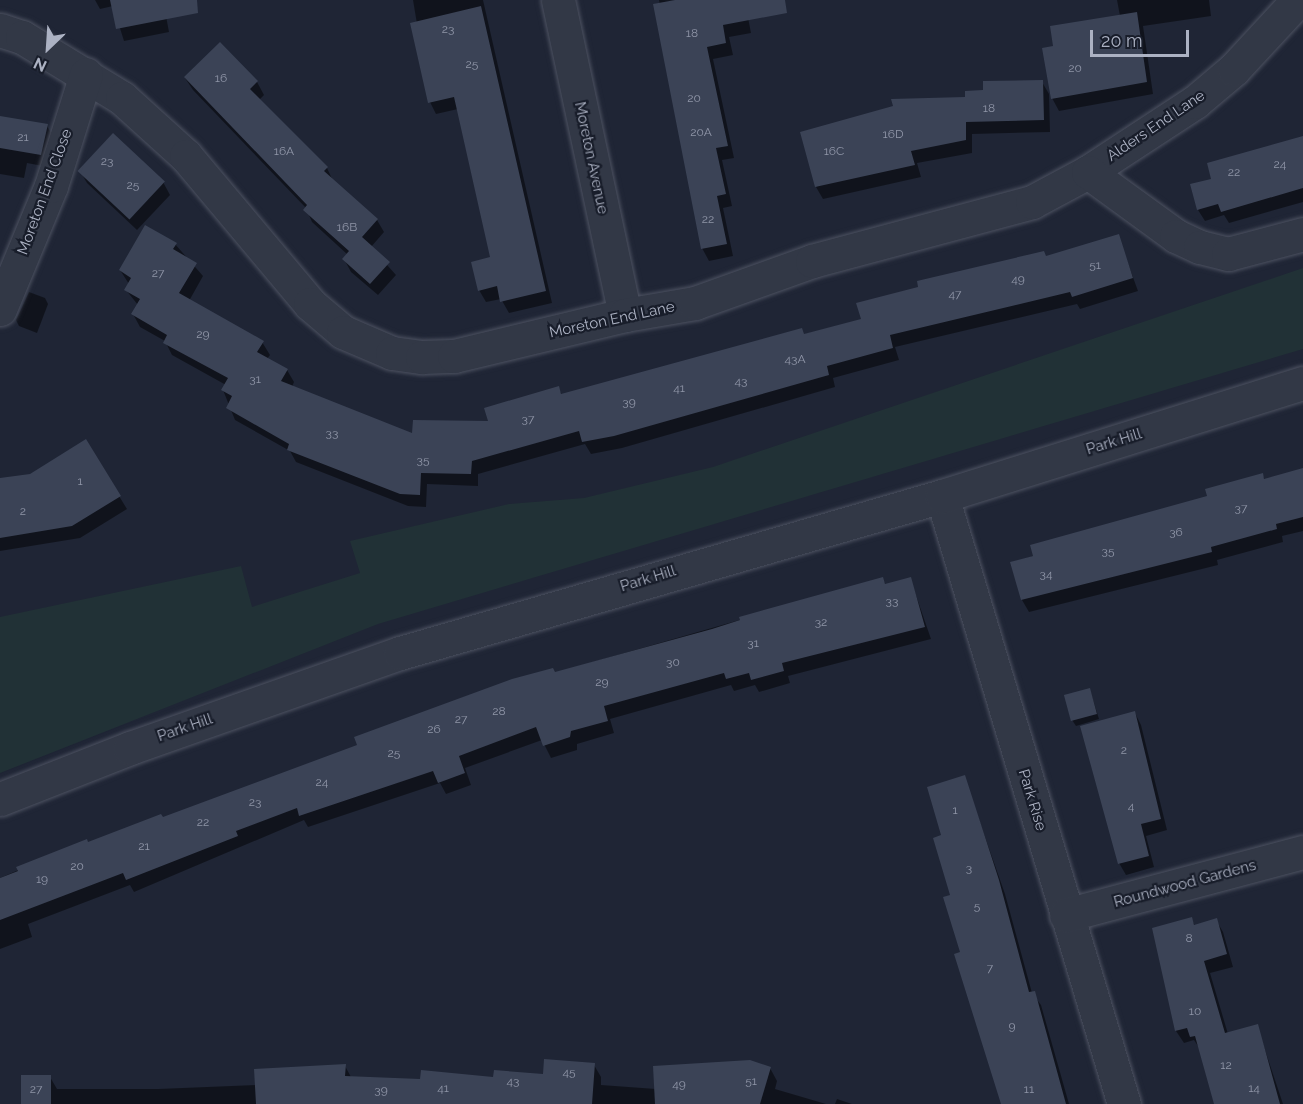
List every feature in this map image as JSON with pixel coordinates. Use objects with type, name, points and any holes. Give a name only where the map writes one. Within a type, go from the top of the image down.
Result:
[{"type":"street","name":"Moreton Avenue","points":[[558,0],[625,315]]},
{"type":"street","name":"Alders End Lane","points":[[1088,172],[1195,102],[1234,69],[1298,0]]},
{"type":"street","name":"Moreton End Lane","points":[[0,30],[22,37],[122,98],[186,156],[310,304],[344,332],[365,344],[422,357],[454,356],[625,315],[695,303],[812,261],[1032,202],[1088,172]]},
{"type":"street","name":"Moreton End Close","points":[[0,309],[51,186],[86,74]]},
{"type":"street","points":[[1088,172],[1176,236],[1200,247],[1228,254],[1303,234]]},
{"type":"street","name":"Park Hill","points":[[0,799],[130,748],[400,653],[942,496],[1303,383]]},
{"type":"street","name":"Park Rise","points":[[942,496],[1124,1104]]},
{"type":"street","name":"Roundwood Gardens","points":[[1066,915],[1303,852]]},
{"type":"shaded area","points":[[1303,268],[1303,349],[378,624],[0,773],[0,617],[241,566],[252,607],[360,573],[350,541],[509,504],[584,498],[713,467]]},
{"type":"building","points":[[110,0],[197,0],[198,13],[116,29]]},
{"type":"building","points":[[675,0],[785,0],[787,13],[723,25],[726,43],[707,47],[728,146],[716,148],[726,194],[717,196],[727,244],[701,249],[653,4]]},
{"type":"building","points":[[481,6],[546,291],[500,302],[497,286],[478,291],[471,262],[490,257],[454,97],[428,103],[410,23]]},
{"type":"building","points":[[1137,12],[1147,82],[1051,99],[1042,48],[1053,46],[1050,26]]},
{"type":"building","points":[[220,42],[258,81],[250,89],[328,167],[324,171],[378,219],[362,237],[390,262],[370,284],[342,259],[349,251],[303,210],[307,205],[184,77]]},
{"type":"building","points":[[1043,80],[1044,120],[966,122],[966,140],[911,151],[915,165],[815,187],[800,132],[893,106],[891,99],[965,97],[965,91],[983,90],[983,81]]},
{"type":"building","points":[[0,116],[48,124],[41,155],[0,148]]},
{"type":"building","points":[[113,133],[165,181],[129,219],[78,171]]},
{"type":"building","points":[[1303,136],[1303,188],[1221,212],[1218,204],[1197,210],[1190,184],[1211,179],[1207,163]]},
{"type":"building","points":[[145,225],[177,243],[173,249],[197,263],[179,293],[264,341],[257,352],[288,369],[281,381],[412,433],[413,420],[488,421],[484,408],[559,386],[561,394],[802,328],[804,334],[861,319],[856,303],[918,287],[917,281],[1044,251],[1046,256],[1119,234],[1133,278],[1072,297],[1070,292],[890,335],[893,348],[827,366],[829,375],[614,436],[582,442],[579,431],[472,461],[471,474],[421,473],[420,495],[400,494],[287,450],[289,444],[226,408],[232,396],[221,390],[228,378],[163,343],[167,335],[131,314],[140,299],[124,290],[131,278],[119,270]]},
{"type":"building","points":[[86,439],[121,496],[72,526],[0,538],[0,478],[30,474]]},
{"type":"building","points":[[1303,468],[1303,517],[1276,524],[1277,529],[1211,547],[1212,552],[1021,600],[1010,562],[1033,556],[1030,545],[1207,496],[1205,489],[1263,473],[1264,479]]},
{"type":"building","points":[[883,577],[885,584],[911,577],[925,627],[782,663],[784,671],[751,680],[749,673],[726,679],[724,673],[604,706],[608,721],[571,731],[570,737],[543,746],[536,727],[459,756],[465,773],[438,783],[433,771],[299,816],[297,808],[236,831],[238,836],[126,880],[123,873],[0,920],[0,878],[18,871],[16,867],[87,839],[88,842],[161,814],[163,817],[357,745],[354,737],[512,679],[553,668],[555,672],[712,629],[740,620],[739,617]]},
{"type":"building","points":[[1090,688],[1097,714],[1071,721],[1064,695]]},
{"type":"building","points":[[1135,711],[1161,819],[1141,824],[1149,856],[1118,864],[1080,726]]},
{"type":"building","points":[[965,775],[999,880],[1029,992],[1035,991],[1066,1104],[1001,1104],[954,954],[960,952],[943,897],[950,895],[933,838],[941,835],[927,787]]},
{"type":"building","points":[[1192,917],[1194,925],[1217,918],[1227,954],[1204,961],[1225,1033],[1258,1024],[1280,1104],[1214,1104],[1195,1036],[1190,1037],[1187,1028],[1175,1031],[1152,928]]},
{"type":"building","points":[[544,1059],[595,1063],[592,1104],[256,1104],[254,1069],[346,1064],[345,1076],[420,1079],[421,1070],[493,1077],[494,1070],[543,1074]]},
{"type":"building","points":[[750,1060],[771,1067],[760,1104],[655,1104],[653,1066]]},
{"type":"building","points":[[21,1075],[51,1075],[51,1104],[21,1104]]}]
